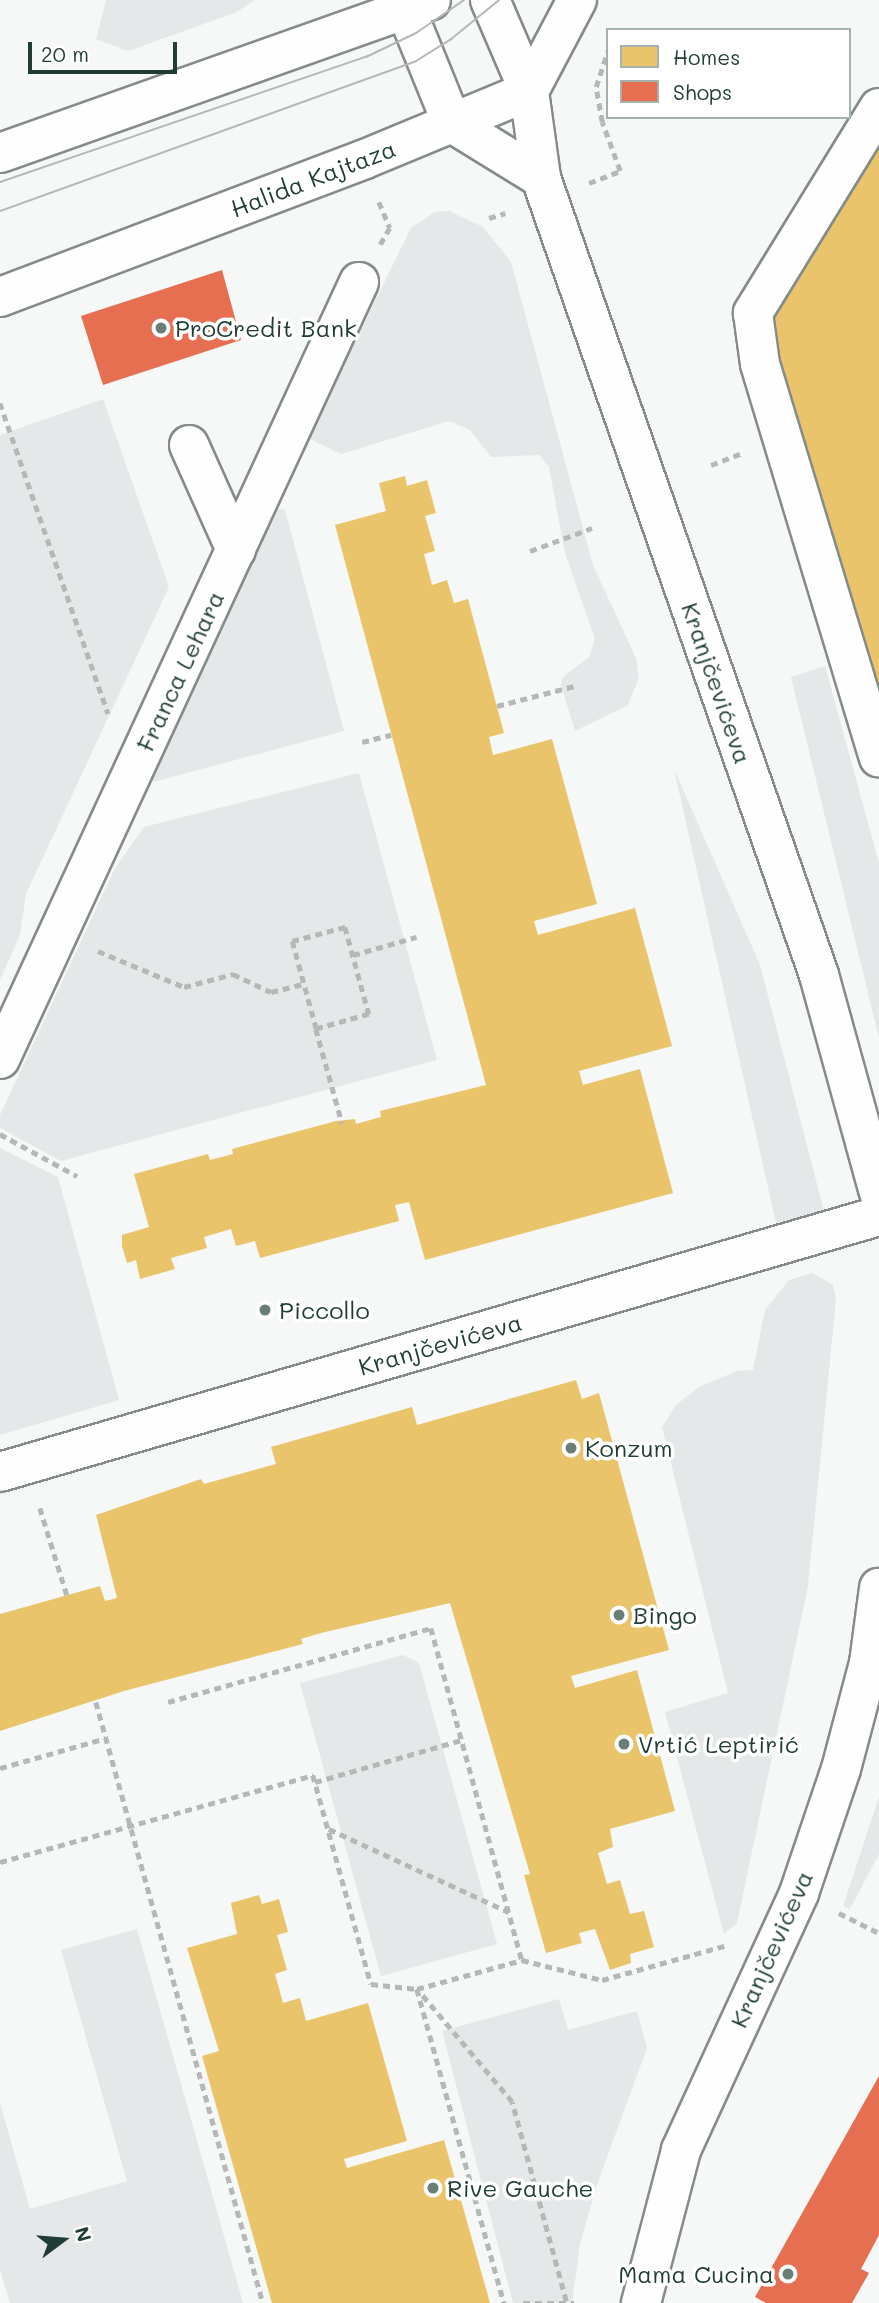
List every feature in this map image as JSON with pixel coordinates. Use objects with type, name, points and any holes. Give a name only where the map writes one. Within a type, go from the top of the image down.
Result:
[{"type":"street","name":"Kranjčevićeva","points":[[490,0],[529,91],[541,177],[819,975],[879,1193]]},
{"type":"street","points":[[529,91],[577,0]]},
{"type":"street","points":[[0,153],[413,3],[452,123],[541,177]]},
{"type":"street","name":"Halida Kajtaza","points":[[0,297],[365,159],[529,91]]},
{"type":"street","points":[[879,108],[753,313],[760,364],[879,757]]},
{"type":"street","name":"Franca Lehara","points":[[0,1059],[359,282]]},
{"type":"street","points":[[189,445],[236,550]]},
{"type":"street","name":"Kranjčevićeva","points":[[13,1468],[879,1216]]},
{"type":"street","name":"Kranjčevićeva","points":[[641,2303],[681,2150],[799,1893],[841,1769],[869,1663],[879,1588]]},
{"type":"path","points":[[359,282],[390,228],[365,159]]},
{"type":"path","points":[[0,403],[130,777]]},
{"type":"path","points":[[530,551],[592,528]]},
{"type":"path","points":[[497,706],[578,685]]},
{"type":"path","points":[[362,742],[391,734]]},
{"type":"path","points":[[316,1029],[369,1014],[345,927],[292,941],[303,984],[342,1123]]},
{"type":"path","points":[[58,934],[184,987],[233,974],[271,992],[303,984]]},
{"type":"path","points":[[353,955],[416,937]]},
{"type":"path","points":[[0,1134],[77,1175]]},
{"type":"path","points":[[13,1468],[67,1595]]},
{"type":"path","points":[[168,1702],[431,1628],[522,1960]]},
{"type":"path","points":[[96,1702],[264,2303]]},
{"type":"path","points":[[0,1768],[106,1738]]},
{"type":"path","points":[[315,1782],[461,1740]]},
{"type":"path","points":[[0,1862],[313,1775],[371,1984],[417,1989],[522,1960],[601,1980],[732,1944]]},
{"type":"path","points":[[328,1829],[509,1912]]},
{"type":"path","points":[[836,1912],[879,1933]]},
{"type":"path","points":[[417,1989],[512,2102],[566,2301]]},
{"type":"path","points":[[417,1989],[504,2303]]},
{"type":"path","points":[[523,2303],[574,2303]]},
{"type":"shaded area","points":[[106,0],[254,0],[237,12],[128,51],[96,39]]},
{"type":"shaded area","points":[[449,211],[483,227],[511,262],[593,565],[636,658],[639,678],[628,705],[575,731],[561,685],[563,677],[589,657],[595,639],[565,553],[549,467],[539,455],[491,457],[470,430],[449,421],[341,454],[308,438],[411,228],[435,212]]},
{"type":"shaded area","points":[[103,399],[169,587],[26,894],[20,935],[0,980],[0,435]]},
{"type":"shaded area","points":[[269,508],[285,510],[344,731],[142,785]]},
{"type":"shaded area","points":[[825,666],[879,863],[879,1038],[791,677]]},
{"type":"shaded area","points":[[674,769],[760,965],[824,1211],[776,1223]]},
{"type":"shaded area","points":[[359,773],[437,1060],[61,1161],[0,1128],[0,1115],[115,868],[144,827]]},
{"type":"shaded area","points":[[0,1148],[58,1177],[119,1400],[0,1435]]},
{"type":"shaded area","points":[[812,1273],[833,1285],[836,1299],[808,1586],[737,1923],[724,1934],[665,1712],[728,1693],[662,1427],[676,1405],[699,1387],[737,1371],[753,1370],[765,1310],[789,1280]]},
{"type":"shaded area","points":[[403,1655],[419,1663],[497,1944],[381,1976],[300,1683]]},
{"type":"shaded area","points":[[879,1797],[879,1854],[850,1909],[843,1906]]},
{"type":"shaded area","points":[[137,1929],[243,2303],[10,2303],[0,2270],[0,2103],[30,2209],[127,2181],[61,1950]]},
{"type":"shaded area","points":[[559,1999],[568,2030],[637,2011],[647,2048],[598,2182],[580,2244],[572,2303],[513,2303],[442,2031]]},
{"type":"building: Homes","points":[[879,146],[879,694],[878,694],[769,322]]},
{"type":"building: Homes","points":[[405,476],[407,486],[427,480],[436,513],[425,516],[435,551],[424,554],[432,585],[447,580],[454,603],[468,599],[504,733],[489,737],[493,755],[552,739],[597,904],[534,921],[538,935],[635,908],[672,1046],[579,1071],[583,1085],[640,1069],[673,1193],[425,1260],[409,1202],[395,1205],[399,1221],[260,1258],[255,1241],[236,1246],[231,1229],[204,1237],[207,1248],[171,1258],[175,1269],[140,1279],[136,1260],[127,1263],[122,1246],[122,1235],[149,1227],[134,1174],[208,1154],[210,1160],[233,1154],[232,1149],[336,1121],[355,1119],[356,1124],[381,1117],[380,1111],[486,1085],[335,525],[386,511],[379,483]]},
{"type":"building: Homes","points":[[576,1380],[582,1399],[599,1393],[669,1650],[571,1676],[575,1688],[637,1670],[675,1811],[610,1829],[613,1847],[598,1853],[607,1884],[620,1880],[630,1914],[644,1911],[654,1947],[630,1954],[631,1963],[610,1970],[595,1929],[579,1933],[582,1943],[546,1953],[524,1875],[530,1874],[450,1603],[321,1633],[301,1639],[303,1644],[124,1691],[0,1731],[0,1614],[100,1586],[105,1601],[117,1598],[96,1515],[201,1479],[204,1484],[276,1464],[271,1447],[412,1407],[417,1425]]},
{"type":"building: Homes","points":[[259,1895],[262,1904],[279,1899],[288,1932],[277,1935],[287,1970],[275,1974],[283,2003],[300,1998],[306,2021],[368,2003],[407,2141],[344,2159],[347,2168],[444,2140],[490,2303],[272,2303],[202,2056],[219,2051],[187,1948],[237,1934],[231,1903]]},
{"type":"building: Shops","name":"ProCredit Bank","points":[[222,270],[241,340],[103,385],[81,316]]},
{"type":"building: Shops","points":[[879,2076],[879,2235],[861,2269],[869,2273],[852,2303],[766,2303],[755,2297]]},
{"type":"tram line","points":[[0,182],[366,57],[416,33],[464,0]]},
{"type":"tram line","points":[[0,211],[416,61],[450,40],[499,0]]},
{"type":"place","name":"ProCredit Bank","points":[[161,328]]},
{"type":"place","name":"Piccollo","points":[[265,1310]]},
{"type":"place","name":"Konzum","points":[[571,1448]]},
{"type":"place","name":"Bingo","points":[[619,1615]]},
{"type":"place","name":"Vrtić Leptirić","points":[[624,1744]]},
{"type":"place","name":"Rive Gauche","points":[[433,2188]]},
{"type":"place","name":"Mama Cucina","points":[[788,2274]]}]
